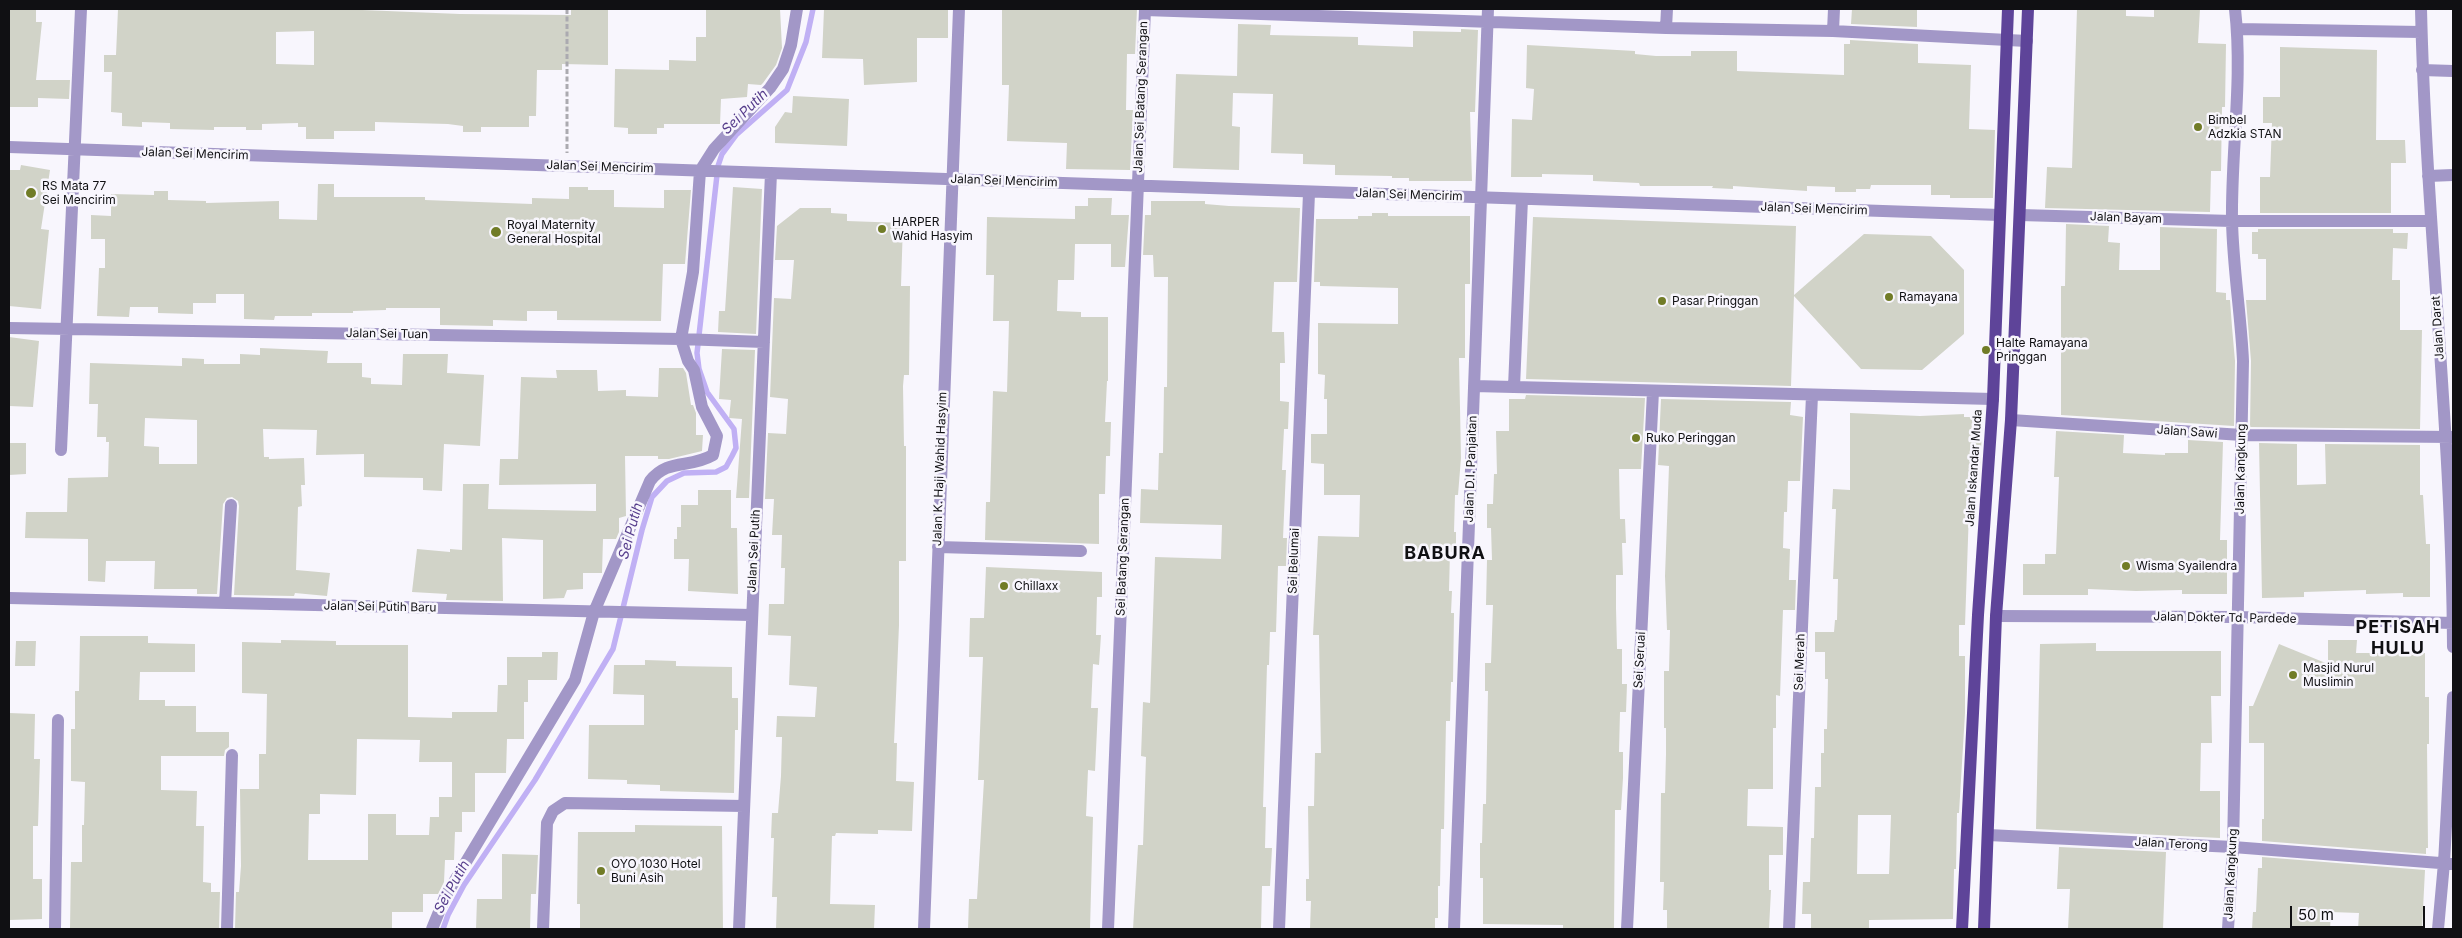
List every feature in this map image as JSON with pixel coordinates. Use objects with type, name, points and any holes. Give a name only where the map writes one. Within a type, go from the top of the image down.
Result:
[{"type":"main road","name":"Jalan Iskandar Muda","points":[[1962,929],[1978,615],[1993,400],[2008,9]]},
{"type":"main road","points":[[1984,929],[1996,616],[2011,420],[2028,9]]},
{"type":"main road","points":[[1993,400],[2012,400]]},
{"type":"main road","points":[[1978,615],[1996,616]]},
{"type":"street","points":[[61,450],[76,149],[80,9]]},
{"type":"street","points":[[432,929],[445,897],[575,680],[594,612],[650,481],[659,470],[703,461],[713,455],[717,436],[702,408],[694,370],[688,360],[686,339],[702,171],[714,148],[770,88],[783,69],[791,45],[797,9]]},
{"type":"street","name":"Jalan K. Haji Wahid Hasyim","points":[[924,929],[959,9]]},
{"type":"street","points":[[1145,9],[1314,12],[1488,23],[1833,31],[2027,41]]},
{"type":"street","name":"Jalan Sei Batang Serangan","points":[[1137,186],[1145,9]]},
{"type":"street","name":"Jalan D.I. Panjaitan","points":[[1454,929],[1488,9]]},
{"type":"street","points":[[1666,28],[1667,9]]},
{"type":"street","points":[[1833,31],[1834,9]]},
{"type":"street","name":"Jalan Kangkung","points":[[2228,929],[2233,848],[2242,435],[2241,317],[2232,221],[2239,76],[2238,29],[2235,9]]},
{"type":"street","name":"Jalan Darat","points":[[2421,9],[2422,70],[2428,176],[2449,437],[2453,648]]},
{"type":"street","points":[[2238,29],[2421,32]]},
{"type":"street","points":[[2422,70],[2453,71]]},
{"type":"street","name":"Jalan Sei Mencirim","points":[[9,147],[2000,215]]},
{"type":"street","name":"Jalan Sei Putih","points":[[739,929],[771,173]]},
{"type":"street","points":[[2428,176],[2453,175]]},
{"type":"street","name":"Sei Batang Serangan","points":[[1108,929],[1137,186]]},
{"type":"street","name":"Sei Belumai","points":[[1279,929],[1310,192]]},
{"type":"street","points":[[1514,387],[1522,199]]},
{"type":"street","name":"Jalan Bayam","points":[[2020,215],[2232,221],[2431,221]]},
{"type":"street","name":"Jalan Sei Tuan","points":[[9,328],[686,339],[764,342]]},
{"type":"street","points":[[1474,386],[1993,400]]},
{"type":"street","name":"Sei Seruai","points":[[1627,929],[1653,390]]},
{"type":"street","name":"Sei Merah","points":[[1789,929],[1812,395]]},
{"type":"street","name":"Jalan Sawi","points":[[2011,420],[2242,435],[2449,437]]},
{"type":"street","points":[[225,603],[231,505]]},
{"type":"street","points":[[938,547],[1081,551]]},
{"type":"street","name":"Jalan Sei Putih Baru","points":[[9,598],[751,615]]},
{"type":"street","name":"Jalan Dokter Td. Pardede","points":[[1996,616],[2238,617],[2453,623]]},
{"type":"street","points":[[2438,929],[2449,863],[2453,697]]},
{"type":"street","points":[[55,929],[58,720]]},
{"type":"street","points":[[227,929],[232,755]]},
{"type":"street","points":[[543,929],[547,823],[553,812],[565,803],[744,806]]},
{"type":"street","name":"Jalan Terong","points":[[1988,835],[2233,848],[2449,863]]},
{"type":"path","points":[[567,9],[567,166]]},
{"type":"building","points":[[9,9],[36,9],[36,22],[42,22],[36,80],[70,80],[69,99],[38,98],[38,107],[9,107]]},
{"type":"building","points":[[118,9],[338,9],[460,14],[571,15],[571,9],[608,9],[608,65],[562,64],[562,70],[537,70],[536,116],[529,116],[529,127],[481,127],[481,132],[463,132],[463,126],[448,124],[375,122],[375,131],[334,131],[334,139],[306,139],[306,127],[298,127],[298,123],[262,124],[262,130],[246,130],[246,127],[214,127],[214,130],[170,129],[170,123],[142,122],[142,127],[122,126],[122,113],[111,112],[112,72],[104,72],[104,55],[116,55]],"holes":[[[314,31],[314,65],[276,64],[276,32]]]},
{"type":"building","points":[[706,9],[780,9],[782,48],[776,65],[763,83],[761,85],[748,84],[747,97],[721,99],[720,124],[664,124],[664,128],[657,128],[657,134],[628,134],[628,128],[614,127],[615,69],[669,70],[669,60],[696,61],[696,37],[706,37]]},
{"type":"building","points":[[824,9],[948,9],[948,38],[917,38],[917,82],[864,85],[863,59],[822,58]]},
{"type":"building","points":[[1002,9],[1137,9],[1135,54],[1127,54],[1126,110],[1133,110],[1130,170],[1066,169],[1067,143],[1007,141],[1009,85],[1002,85]]},
{"type":"building","points":[[1852,9],[1917,9],[1917,27],[1851,24]]},
{"type":"building","points":[[2077,9],[2126,9],[2126,16],[2154,17],[2154,9],[2200,9],[2198,43],[2226,44],[2225,107],[2222,107],[2221,171],[2211,171],[2210,212],[2045,208],[2047,167],[2072,168]]},
{"type":"building","points":[[1238,24],[1271,25],[1270,35],[1358,37],[1358,45],[1413,47],[1413,31],[1461,32],[1461,29],[1478,30],[1475,112],[1470,112],[1472,181],[1409,181],[1409,178],[1392,178],[1392,176],[1335,175],[1335,165],[1303,164],[1303,154],[1271,153],[1273,94],[1233,93],[1232,126],[1240,127],[1239,170],[1173,168],[1176,74],[1237,76]]},
{"type":"building","points":[[1850,40],[1918,44],[1918,63],[1971,65],[1969,129],[1995,130],[1993,198],[1950,198],[1950,195],[1931,195],[1931,185],[1871,185],[1870,189],[1856,189],[1856,192],[1835,192],[1835,187],[1807,186],[1807,191],[1733,186],[1733,189],[1712,188],[1713,186],[1640,186],[1639,183],[1593,181],[1593,175],[1542,174],[1542,177],[1511,177],[1512,119],[1532,120],[1534,89],[1526,88],[1527,45],[1635,51],[1635,54],[1656,56],[1691,56],[1691,51],[1737,51],[1737,71],[1844,75],[1844,44],[1850,44]]},
{"type":"building","points":[[2280,47],[2377,50],[2376,140],[2405,140],[2406,163],[2391,163],[2391,213],[2260,213],[2260,177],[2270,177],[2272,123],[2263,123],[2263,97],[2280,97]]},
{"type":"building","points":[[793,96],[849,99],[847,146],[775,143],[775,127],[785,112],[792,113]]},
{"type":"building","points":[[21,165],[50,170],[41,229],[49,230],[41,309],[9,306],[9,170],[20,170]]},
{"type":"building","points":[[318,184],[334,184],[334,197],[425,197],[425,200],[532,204],[532,198],[569,199],[569,187],[588,187],[588,190],[614,190],[614,207],[664,208],[664,190],[691,190],[685,264],[663,264],[661,321],[557,320],[557,311],[527,311],[527,321],[493,320],[493,326],[440,325],[440,308],[386,308],[386,310],[353,311],[353,313],[312,313],[312,316],[275,316],[274,320],[244,319],[244,294],[216,294],[216,303],[193,303],[193,314],[158,313],[158,307],[130,307],[129,317],[97,316],[99,268],[105,268],[105,239],[91,239],[91,215],[111,216],[111,194],[154,195],[154,191],[168,191],[168,200],[206,201],[206,203],[279,201],[279,219],[317,220]]},
{"type":"building","points":[[733,187],[762,189],[756,334],[718,332],[719,311],[725,311]]},
{"type":"building","points":[[1088,198],[1112,198],[1111,215],[1129,215],[1125,267],[1111,267],[1111,244],[1075,244],[1074,280],[1058,280],[1057,311],[1081,312],[1081,317],[1108,317],[1108,381],[1105,422],[1111,422],[1110,456],[1106,456],[1105,494],[1099,494],[1099,544],[985,540],[986,502],[990,502],[993,391],[1007,392],[1009,321],[993,321],[994,275],[986,275],[987,217],[1075,219],[1075,206],[1088,206]]},
{"type":"building","points":[[1151,201],[1205,201],[1205,204],[1229,206],[1300,208],[1297,282],[1274,282],[1272,332],[1284,332],[1285,363],[1280,363],[1280,401],[1289,402],[1288,429],[1284,429],[1282,470],[1286,470],[1283,538],[1287,538],[1286,566],[1278,566],[1276,632],[1270,632],[1269,665],[1267,665],[1263,807],[1266,807],[1265,848],[1272,848],[1270,886],[1262,886],[1261,929],[1133,929],[1138,845],[1143,845],[1146,757],[1141,756],[1143,702],[1150,703],[1155,557],[1221,559],[1222,525],[1140,523],[1141,489],[1158,490],[1159,453],[1163,453],[1164,387],[1167,387],[1168,277],[1154,277],[1153,255],[1143,255],[1145,215],[1151,215]]},
{"type":"building","points":[[800,208],[831,208],[831,213],[847,214],[847,221],[903,223],[901,286],[910,286],[909,375],[904,375],[903,386],[904,446],[906,446],[906,561],[899,561],[899,625],[894,743],[897,743],[896,781],[914,782],[912,831],[878,830],[878,834],[836,833],[835,836],[832,836],[830,904],[875,905],[874,929],[776,929],[777,897],[772,897],[774,838],[771,838],[772,813],[778,813],[781,776],[782,737],[776,737],[777,716],[815,717],[817,687],[789,685],[791,636],[768,635],[769,604],[784,604],[785,568],[781,568],[782,535],[772,535],[774,499],[765,499],[768,433],[786,434],[788,399],[770,397],[774,298],[791,299],[794,260],[775,260],[777,226]]},
{"type":"building","points":[[1372,213],[1388,213],[1388,216],[1470,216],[1470,284],[1465,284],[1465,358],[1459,358],[1461,458],[1458,495],[1455,495],[1454,532],[1456,532],[1456,552],[1450,552],[1449,591],[1452,591],[1451,613],[1454,613],[1453,682],[1451,682],[1450,721],[1446,721],[1444,829],[1441,829],[1440,886],[1438,886],[1438,918],[1435,918],[1435,929],[1310,929],[1311,901],[1306,901],[1306,879],[1309,879],[1308,806],[1314,806],[1315,753],[1321,753],[1319,635],[1313,635],[1318,536],[1359,537],[1360,495],[1324,495],[1324,464],[1311,463],[1311,434],[1327,434],[1327,399],[1324,399],[1325,375],[1318,374],[1318,323],[1398,324],[1398,288],[1320,286],[1320,282],[1314,282],[1316,219],[1358,219],[1358,216],[1372,216]]},
{"type":"building","name":"Pasar Pringgan","points":[[1533,217],[1796,226],[1794,295],[1864,234],[1931,236],[1964,270],[1964,334],[1922,370],[1861,369],[1794,296],[1791,386],[1526,379]]},
{"type":"building","points":[[2066,224],[2109,226],[2108,242],[2120,243],[2119,270],[2160,270],[2160,227],[2217,229],[2216,292],[2226,293],[2226,300],[2230,300],[2235,361],[2234,426],[2061,415],[2061,286],[2065,286]]},
{"type":"building","points":[[2258,229],[2393,229],[2393,233],[2408,233],[2407,249],[2393,248],[2392,280],[2400,280],[2400,330],[2422,330],[2420,429],[2250,427],[2251,361],[2246,300],[2266,300],[2266,259],[2258,259],[2258,254],[2252,254],[2252,232],[2258,232]]},
{"type":"building","points":[[9,337],[39,341],[33,407],[9,406]]},
{"type":"building","points":[[260,348],[328,351],[327,363],[362,363],[362,377],[371,378],[371,384],[402,385],[403,354],[448,354],[447,373],[484,375],[480,446],[444,444],[442,491],[423,490],[423,478],[364,477],[364,454],[316,455],[317,430],[263,429],[264,457],[269,457],[269,459],[304,458],[305,485],[301,485],[302,506],[298,507],[296,570],[330,573],[327,596],[295,593],[294,596],[234,595],[239,506],[238,501],[232,497],[227,498],[223,504],[217,594],[197,594],[197,589],[154,589],[155,561],[106,561],[105,582],[88,581],[88,539],[25,538],[26,512],[67,512],[68,478],[108,477],[109,442],[106,442],[106,437],[97,437],[98,404],[89,404],[90,363],[182,366],[182,358],[204,359],[204,364],[240,364],[240,354],[260,355]],"holes":[[[145,418],[197,420],[197,464],[159,464],[159,447],[144,446]]]},
{"type":"building","points":[[722,349],[755,350],[749,498],[736,498],[742,419],[729,418],[731,400],[719,399]]},
{"type":"building","points":[[659,368],[683,368],[686,373],[691,405],[693,405],[696,413],[696,435],[703,435],[702,451],[669,459],[658,459],[658,456],[625,456],[626,516],[619,518],[619,532],[616,539],[603,539],[602,573],[583,573],[583,589],[567,590],[564,598],[543,599],[543,540],[502,538],[503,601],[446,600],[447,594],[412,592],[417,549],[450,552],[450,549],[462,550],[463,484],[489,484],[488,509],[596,511],[596,484],[499,485],[500,459],[518,459],[521,377],[557,378],[556,370],[597,370],[598,391],[626,390],[626,396],[658,397]]},
{"type":"building","points":[[1526,395],[1645,398],[1641,469],[1619,469],[1620,519],[1625,519],[1626,543],[1622,543],[1623,575],[1616,575],[1617,649],[1622,649],[1622,684],[1627,684],[1626,712],[1620,712],[1619,752],[1623,752],[1623,778],[1621,810],[1615,810],[1614,929],[1563,929],[1563,925],[1483,924],[1483,878],[1480,878],[1480,843],[1482,843],[1483,804],[1486,804],[1488,691],[1485,691],[1485,663],[1491,663],[1493,605],[1486,605],[1487,560],[1492,560],[1491,528],[1487,528],[1487,504],[1493,504],[1494,474],[1497,474],[1496,431],[1509,431],[1509,399],[1525,399]]},
{"type":"building","points":[[1661,399],[1791,402],[1790,415],[1803,417],[1800,481],[1788,481],[1787,512],[1784,512],[1783,548],[1790,549],[1789,580],[1796,580],[1795,610],[1783,610],[1780,696],[1776,695],[1776,728],[1773,728],[1773,789],[1748,789],[1747,826],[1783,827],[1783,855],[1769,855],[1769,890],[1771,890],[1769,929],[1667,929],[1667,910],[1663,910],[1664,882],[1660,882],[1661,793],[1665,793],[1666,754],[1664,671],[1669,671],[1670,630],[1667,630],[1665,576],[1669,466],[1658,465]]},
{"type":"building","points":[[1850,413],[1920,416],[1964,414],[1964,417],[1983,417],[1979,482],[1970,482],[1965,625],[1959,625],[1959,656],[1965,656],[1965,713],[1959,813],[1957,813],[1953,919],[1869,920],[1869,929],[1811,929],[1811,914],[1802,914],[1803,882],[1810,882],[1811,838],[1814,838],[1815,787],[1821,787],[1821,753],[1824,753],[1824,729],[1827,729],[1828,679],[1825,679],[1825,652],[1815,652],[1815,632],[1834,632],[1835,620],[1837,620],[1838,579],[1833,579],[1836,509],[1832,509],[1833,489],[1850,490]],"holes":[[[1858,815],[1891,815],[1889,874],[1857,874]]]},
{"type":"building","points":[[2056,431],[2124,435],[2123,453],[2165,455],[2165,453],[2188,453],[2188,440],[2223,442],[2220,540],[2227,540],[2227,594],[2182,594],[2182,590],[2088,589],[2088,595],[2023,595],[2023,564],[2045,564],[2045,554],[2056,554],[2059,477],[2054,477]]},
{"type":"building","points":[[9,443],[26,443],[26,474],[9,475]]},
{"type":"building","points":[[2259,443],[2297,444],[2297,485],[2326,484],[2325,444],[2420,445],[2420,495],[2423,495],[2426,544],[2430,544],[2430,597],[2403,597],[2403,593],[2366,594],[2366,590],[2304,592],[2304,597],[2262,598]]},
{"type":"building","points":[[698,490],[731,490],[731,528],[737,528],[738,594],[688,591],[689,559],[674,559],[674,539],[677,539],[677,527],[681,527],[681,505],[698,505]]},
{"type":"building","points":[[986,567],[1102,572],[1102,597],[1097,597],[1096,635],[1101,635],[1099,665],[1093,664],[1091,708],[1098,708],[1095,771],[1088,770],[1086,816],[1093,817],[1090,929],[968,929],[969,899],[977,899],[984,780],[978,780],[983,657],[969,657],[970,618],[984,618]]},
{"type":"building","points":[[80,636],[148,636],[148,643],[195,644],[195,672],[140,672],[139,700],[165,700],[165,706],[196,706],[196,732],[229,732],[229,747],[225,750],[224,756],[161,756],[161,790],[197,791],[196,826],[204,826],[203,882],[211,883],[211,892],[220,892],[219,929],[70,929],[71,862],[82,862],[82,825],[84,825],[85,782],[71,781],[71,729],[75,729],[75,691],[79,691]]},
{"type":"building","points":[[281,640],[336,641],[336,645],[408,645],[408,717],[452,718],[452,712],[497,712],[498,685],[507,685],[507,657],[542,657],[542,652],[558,652],[557,680],[528,680],[528,702],[524,702],[524,739],[507,739],[506,773],[475,773],[475,812],[462,812],[462,832],[455,832],[454,860],[445,860],[444,882],[438,894],[423,894],[423,912],[392,912],[392,929],[235,929],[236,892],[239,892],[241,866],[240,789],[259,789],[259,754],[266,754],[267,694],[242,693],[242,642],[281,643]],"holes":[[[357,739],[420,740],[419,762],[452,762],[452,797],[439,797],[439,817],[430,817],[429,835],[396,835],[396,814],[368,814],[368,860],[308,860],[309,814],[320,814],[320,794],[356,795]]]},
{"type":"building","points":[[2328,640],[2357,640],[2356,653],[2425,653],[2425,697],[2429,697],[2429,744],[2427,744],[2428,848],[2426,848],[2426,854],[2262,841],[2262,819],[2264,819],[2264,743],[2249,743],[2249,706],[2253,706],[2279,644],[2328,664]]},
{"type":"building","points":[[16,641],[36,641],[35,666],[15,666]]},
{"type":"building","points":[[2096,643],[2096,651],[2221,651],[2221,696],[2211,696],[2212,743],[2201,743],[2200,791],[2220,791],[2220,838],[2036,829],[2040,644]]},
{"type":"building","points":[[645,660],[676,661],[676,666],[732,667],[732,698],[738,698],[738,730],[735,730],[734,793],[660,791],[660,785],[627,784],[627,780],[588,779],[589,725],[644,725],[644,695],[613,694],[614,665],[645,665]]},
{"type":"building","points":[[9,713],[35,714],[34,759],[40,759],[38,826],[33,826],[33,879],[42,879],[42,919],[9,920]]},
{"type":"building","points":[[635,825],[722,826],[723,929],[580,929],[580,904],[577,904],[578,832],[635,832]]},
{"type":"building","points":[[2059,847],[2166,852],[2163,929],[2068,929],[2070,889],[2057,889]]},
{"type":"building","points":[[502,854],[538,855],[536,894],[531,894],[530,929],[476,929],[477,899],[502,899]]},
{"type":"building","points":[[2262,857],[2425,870],[2422,929],[2358,929],[2359,913],[2331,912],[2330,929],[2252,929],[2253,912],[2256,912],[2258,868],[2262,868]]},
{"type":"waterway","name":"Sei Putih","points":[[443,929],[448,915],[464,885],[535,780],[613,649],[652,497],[667,481],[684,473],[716,472],[726,467],[736,448],[734,429],[707,392],[699,369],[697,353],[718,166],[722,154],[736,135],[787,90],[806,42],[813,9]]},
{"type":"place","name":"Bimbel Adzkia STAN","points":[[2198,127]]},
{"type":"place","name":"RS Mata 77 Sei Mencirim","points":[[31,193]]},
{"type":"place","name":"HARPER Wahid Hasyim","points":[[882,229]]},
{"type":"place","name":"Royal Maternity General Hospital","points":[[496,232]]},
{"type":"place","name":"Ramayana","points":[[1889,297]]},
{"type":"place","name":"Pasar Pringgan","points":[[1662,301]]},
{"type":"place","name":"Halte Ramayana Pringgan","points":[[1986,350]]},
{"type":"place","name":"Ruko Peringgan","points":[[1636,438]]},
{"type":"place","name":"Wisma Syailendra","points":[[2126,566]]},
{"type":"place","name":"Chillaxx","points":[[1004,586]]},
{"type":"place","name":"Masjid Nurul Muslimin","points":[[2293,675]]},
{"type":"place","name":"OYO 1030 Hotel Buni Asih","points":[[601,871]]},
{"type":"district","name":"BABURA","points":[[1445,554]]},
{"type":"district","name":"PETISAH HULU","points":[[2398,638]]}]
